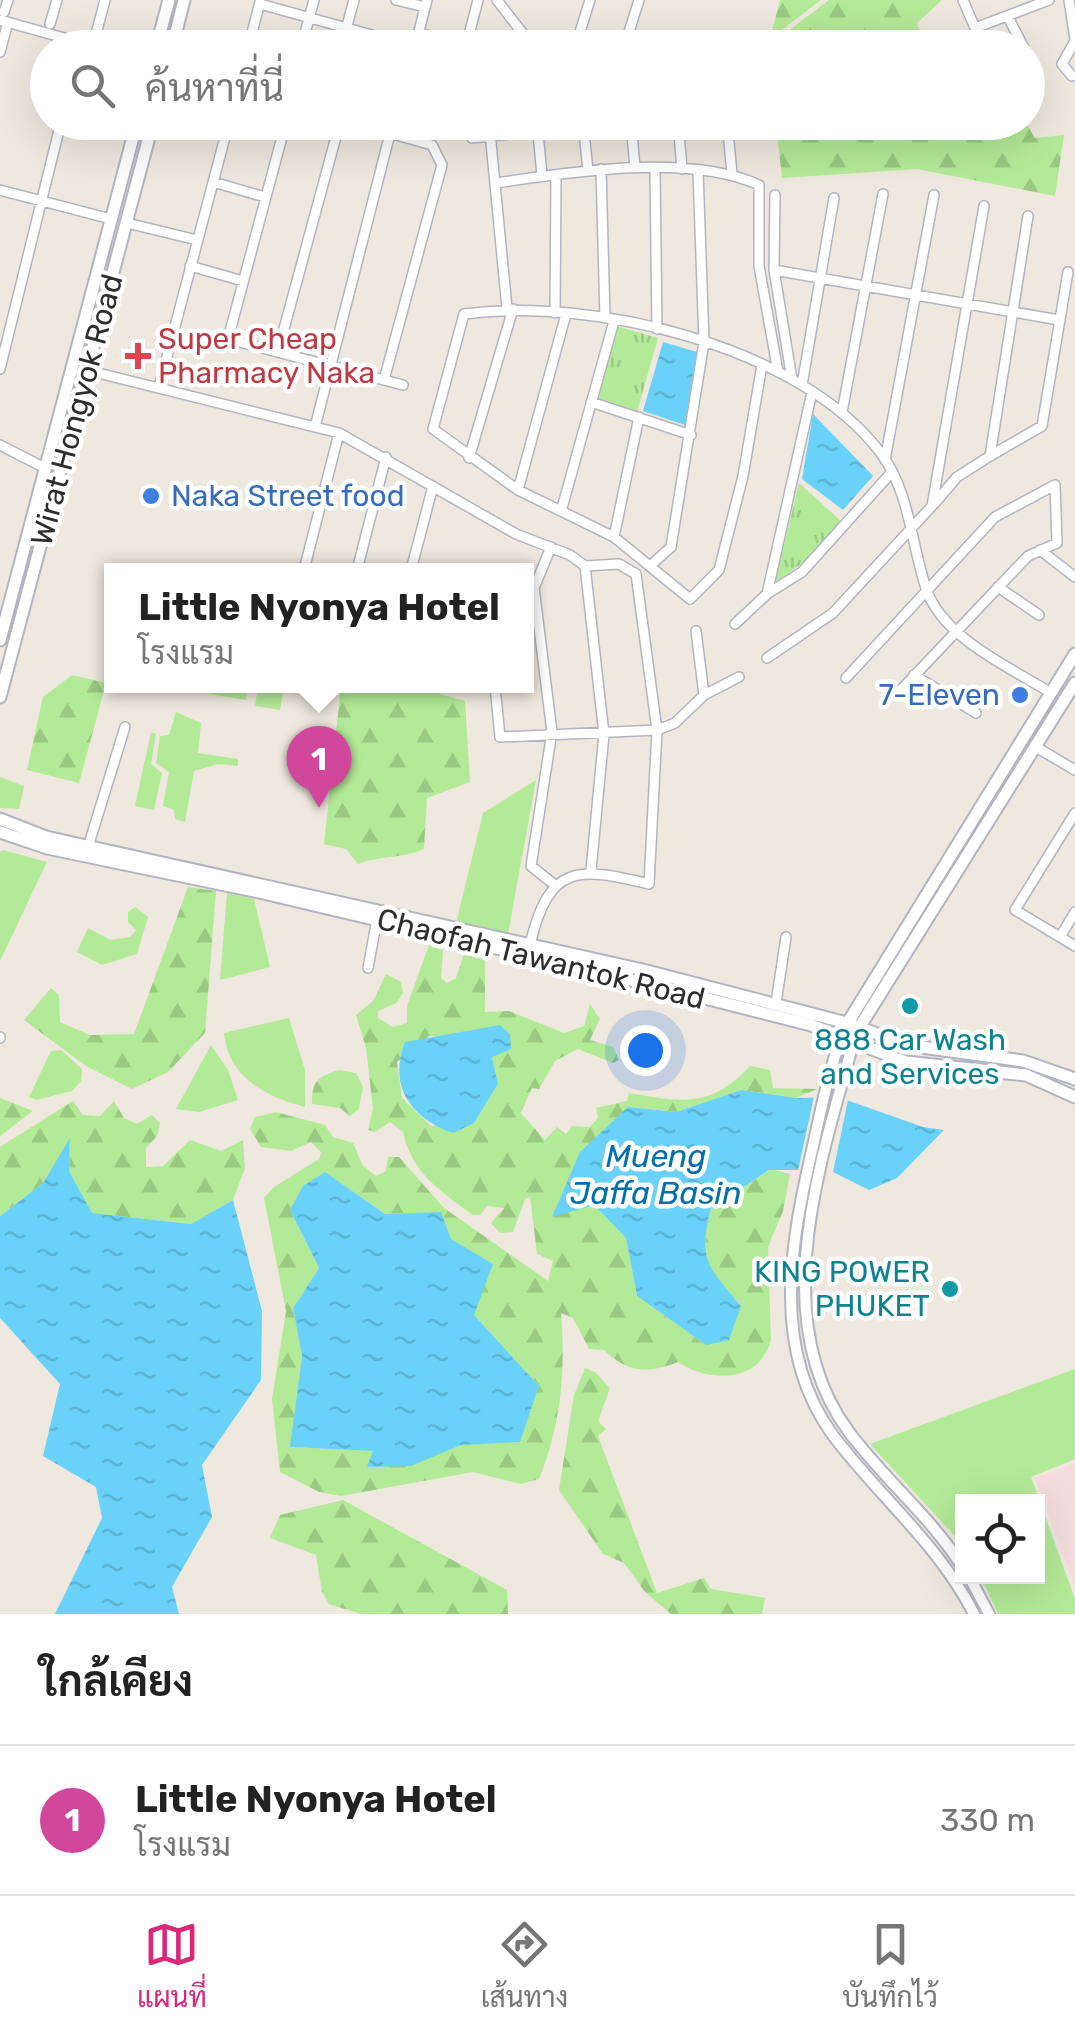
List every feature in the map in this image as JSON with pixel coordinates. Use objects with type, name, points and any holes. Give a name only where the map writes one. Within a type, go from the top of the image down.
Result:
[{"type":"main road","points":[[161,30],[169,0]]},
{"type":"main road","points":[[176,30],[184,0]]},
{"type":"main road","name":"Wirat Hongyok Road","points":[[0,640],[131,140]]},
{"type":"main road","name":"Wirat Hongyok Road","points":[[0,697],[148,140]]},
{"type":"main road","points":[[89,299],[104,303]]},
{"type":"main road","points":[[17,575],[32,579]]},
{"type":"main road","points":[[850,1031],[1075,654]]},
{"type":"main road","points":[[850,1031],[1075,682]]},
{"type":"main road","name":"Chaofah Tawantok Road","points":[[0,818],[38,835],[776,1003],[850,1031],[923,1066],[1026,1075],[1075,1097]]},
{"type":"main road","name":"Chaofah Tawantok Road","points":[[0,832],[47,848],[378,919],[932,1052],[1045,1066],[1075,1080]]},
{"type":"street","points":[[0,52],[8,0]]},
{"type":"street","points":[[50,24],[56,0]]},
{"type":"street","points":[[99,30],[104,0]]},
{"type":"street","points":[[305,30],[314,0]]},
{"type":"street","points":[[346,28],[354,0]]},
{"type":"street","points":[[396,0],[426,4],[419,30]]},
{"type":"street","points":[[470,30],[478,0]]},
{"type":"street","points":[[497,0],[520,30]]},
{"type":"street","points":[[581,30],[590,0]]},
{"type":"street","points":[[630,30],[639,0]]},
{"type":"street","points":[[963,0],[975,28],[1049,0]]},
{"type":"street","points":[[1069,0],[1075,40],[1062,64],[1072,76]]},
{"type":"street","points":[[253,30],[260,2],[353,30]]},
{"type":"street","points":[[1008,17],[1015,30]]},
{"type":"street","points":[[4,18],[39,30]]},
{"type":"street","points":[[0,369],[57,140]]},
{"type":"street","points":[[158,387],[223,140]]},
{"type":"street","points":[[281,140],[228,339],[404,385]]},
{"type":"street","points":[[278,351],[335,140]]},
{"type":"street","points":[[315,428],[389,140]]},
{"type":"street","points":[[384,380],[442,165],[432,146],[419,140]]},
{"type":"street","points":[[469,458],[510,308],[492,140]]},
{"type":"street","points":[[539,140],[542,176]]},
{"type":"street","points":[[585,140],[588,170]]},
{"type":"street","points":[[633,140],[635,168]]},
{"type":"street","points":[[680,140],[682,169]]},
{"type":"street","points":[[729,140],[732,174]]},
{"type":"street","points":[[496,183],[588,170],[635,168],[732,174],[758,185],[759,266],[778,372]]},
{"type":"street","points":[[562,508],[610,319],[601,169]]},
{"type":"street","points":[[655,171],[658,329]]},
{"type":"street","points":[[651,565],[671,547],[704,342],[698,171]]},
{"type":"street","points":[[518,490],[560,314],[556,176]]},
{"type":"street","points":[[212,182],[265,197]]},
{"type":"street","points":[[0,190],[111,219]]},
{"type":"street","points":[[774,194],[774,270],[797,382]]},
{"type":"street","points":[[842,412],[882,194]]},
{"type":"street","points":[[885,460],[934,195]]},
{"type":"street","points":[[797,382],[834,198]]},
{"type":"street","points":[[932,506],[984,206]]},
{"type":"street","points":[[990,456],[1028,216]]},
{"type":"street","points":[[127,223],[197,240]]},
{"type":"street","points":[[190,266],[243,281]]},
{"type":"street","points":[[774,270],[1059,320]]},
{"type":"street","points":[[767,658],[833,612],[957,477],[1042,426],[1068,272]]},
{"type":"street","points":[[762,365],[743,476],[719,570],[690,599],[614,537],[562,508],[518,490],[433,429],[464,314],[510,308],[610,319],[704,342],[762,365],[797,382],[842,412],[885,460],[912,526],[926,591],[955,631],[1051,693]]},
{"type":"street","points":[[0,312],[13,316]]},
{"type":"street","points":[[86,370],[338,433],[516,534],[586,566],[619,564],[636,574],[657,730],[649,884],[591,870],[556,886],[538,910],[530,944]]},
{"type":"street","points":[[767,594],[812,392]]},
{"type":"street","points":[[591,402],[691,436]]},
{"type":"street","points":[[614,537],[639,417]]},
{"type":"street","points":[[306,563],[338,433]]},
{"type":"street","points":[[0,445],[45,468]]},
{"type":"street","points":[[359,563],[386,457]]},
{"type":"street","points":[[735,624],[767,594],[802,572],[891,473]]},
{"type":"street","points":[[412,563],[433,486]]},
{"type":"street","points":[[846,678],[995,517],[1055,486],[1057,543],[1028,556],[897,694]]},
{"type":"street","points":[[534,581],[551,547]]},
{"type":"street","points":[[1040,550],[1075,577]]},
{"type":"street","points":[[586,566],[604,734],[591,870]]},
{"type":"street","points":[[998,587],[1038,614]]},
{"type":"street","points":[[534,615],[552,732],[531,866],[556,886]]},
{"type":"street","points":[[696,631],[704,695]]},
{"type":"street","points":[[914,675],[976,713]]},
{"type":"street","points":[[496,693],[500,737],[552,732],[604,734],[657,730],[675,724],[704,695],[738,677]]},
{"type":"street","points":[[88,846],[125,727]]},
{"type":"street","points":[[1036,747],[1075,770]]},
{"type":"street","points":[[1075,813],[1015,910],[1075,946]]},
{"type":"street","points":[[1060,937],[1075,912]]},
{"type":"street","points":[[368,968],[378,919]]},
{"type":"street","points":[[776,1003],[786,937]]},
{"type":"street","points":[[850,1031],[828,1080],[803,1189],[790,1282],[800,1366],[831,1432],[938,1555],[974,1614]]},
{"type":"street","points":[[850,1031],[805,1280],[815,1365],[848,1431],[955,1557]]},
{"type":"street","points":[[902,1512],[912,1502]]},
{"type":"street","points":[[973,1584],[989,1614]]},
{"type":"shaded area","points":[[1075,1463],[1075,1585],[1045,1505],[1045,1494],[1041,1494],[1035,1478]]},
{"type":"green space","points":[[780,0],[821,0],[782,30],[772,30]]},
{"type":"green space","points":[[829,0],[942,0],[917,23],[920,30],[789,30]]},
{"type":"green space","points":[[1064,135],[1055,196],[917,169],[782,178],[778,140],[1045,140]]},
{"type":"green space","points":[[96,308],[43,509],[32,536],[86,335]]},
{"type":"green space","points":[[616,326],[658,338],[637,412],[595,400]]},
{"type":"green space","points":[[799,483],[841,521],[801,564],[775,583]]},
{"type":"green space","points":[[72,675],[104,683],[79,783],[27,770],[43,697]]},
{"type":"green space","points":[[209,693],[248,693],[246,700]]},
{"type":"green space","points":[[257,693],[283,693],[280,710],[255,706]]},
{"type":"green space","points":[[340,693],[440,693],[465,701],[470,782],[427,798],[424,849],[358,864],[346,849],[324,844]]},
{"type":"green space","points":[[176,712],[201,723],[198,753],[238,759],[238,766],[218,764],[194,771],[185,822],[175,819],[174,810],[163,806],[169,772],[156,763],[160,736],[169,735]]},
{"type":"green space","points":[[151,732],[156,734],[151,764],[162,773],[154,810],[135,806]]},
{"type":"green space","points":[[0,777],[24,786],[19,809],[0,808]]},
{"type":"green space","points":[[536,780],[508,934],[456,923],[483,813]]},
{"type":"green space","points":[[0,852],[47,862],[0,961]]},
{"type":"green space","points":[[188,887],[216,891],[205,1033],[168,1072],[132,1089],[86,1066],[24,1020],[51,988],[59,995],[60,1022],[90,1035],[134,1034]]},
{"type":"green space","points":[[227,893],[254,899],[270,967],[220,980]]},
{"type":"green space","points":[[135,907],[148,917],[137,954],[102,965],[77,952],[88,928],[110,940],[130,937],[136,930],[128,922],[128,912]]},
{"type":"green space","points":[[429,945],[443,950],[441,978],[447,983],[456,978],[465,951],[485,961],[485,1012],[509,1011],[564,1033],[584,1026],[590,1004],[600,1019],[590,1040],[613,1047],[619,1060],[613,1063],[578,1049],[555,1061],[539,1089],[532,1088],[521,1113],[545,1140],[557,1127],[566,1134],[572,1126],[590,1127],[598,1118],[596,1108],[627,1101],[629,1093],[680,1100],[708,1096],[722,1090],[750,1066],[770,1070],[773,1088],[817,1089],[796,1098],[741,1090],[676,1112],[629,1107],[553,1216],[594,1205],[626,1238],[637,1296],[706,1345],[741,1306],[709,1262],[706,1240],[711,1209],[771,1169],[790,1174],[783,1211],[768,1247],[771,1340],[756,1365],[718,1376],[678,1362],[647,1370],[630,1367],[604,1350],[589,1349],[573,1318],[561,1313],[560,1397],[539,1479],[521,1484],[473,1472],[341,1496],[319,1492],[280,1472],[272,1399],[286,1311],[264,1198],[274,1187],[319,1159],[321,1152],[311,1142],[291,1151],[261,1147],[250,1129],[255,1117],[276,1112],[325,1125],[333,1137],[353,1143],[363,1166],[376,1176],[386,1171],[388,1157],[399,1157],[444,1208],[548,1281],[553,1261],[537,1254],[530,1197],[525,1199],[513,1232],[500,1233],[491,1223],[504,1208],[487,1206],[480,1215],[473,1215],[420,1170],[403,1132],[390,1122],[375,1132],[368,1130],[373,1109],[366,1048],[356,1015],[373,1001],[386,974],[401,982],[403,993],[396,1003],[378,1011],[378,1018],[393,1027],[407,1023],[407,1006]],"holes":[[[429,1036],[454,1036],[492,1057],[498,1084],[474,1123],[431,1126],[402,1098],[397,1062]],[[326,1173],[385,1214],[441,1212],[474,1315],[539,1386],[479,1431],[441,1453],[395,1465],[368,1467],[374,1451],[291,1447],[302,1356],[293,1308],[319,1268],[290,1210]]]},
{"type":"green space","points":[[289,1018],[305,1070],[305,1107],[277,1098],[241,1074],[227,1049],[224,1033]]},
{"type":"green space","points":[[211,1045],[228,1070],[238,1100],[199,1112],[176,1109]]},
{"type":"green space","points":[[61,1050],[82,1069],[81,1081],[72,1091],[36,1100],[29,1097],[51,1051]]},
{"type":"green space","points":[[339,1070],[356,1073],[363,1087],[359,1109],[350,1116],[340,1108],[312,1104],[317,1081]]},
{"type":"green space","points":[[0,1098],[33,1111],[0,1136]]},
{"type":"green space","points":[[73,1101],[83,1115],[100,1116],[114,1101],[124,1118],[137,1124],[152,1115],[160,1123],[157,1136],[146,1148],[146,1167],[163,1166],[190,1140],[221,1151],[243,1140],[245,1168],[233,1200],[191,1224],[92,1213],[69,1171],[70,1140],[43,1183],[0,1216],[0,1147]]},
{"type":"green space","points":[[585,1368],[595,1372],[610,1388],[598,1421],[606,1429],[598,1436],[657,1593],[704,1578],[711,1589],[765,1598],[762,1614],[671,1614],[645,1592],[624,1563],[603,1554],[559,1490],[574,1395]]},
{"type":"green space","points":[[1075,1369],[1075,1459],[1031,1477],[1037,1494],[955,1494],[955,1536],[870,1444]]},
{"type":"green space","points":[[343,1500],[507,1590],[508,1614],[361,1614],[329,1604],[322,1592],[316,1555],[270,1538],[280,1515]]},
{"type":"green space","points":[[1045,1516],[1075,1599],[1075,1614],[998,1614],[984,1584],[1045,1584]]},
{"type":"water","points":[[663,342],[697,352],[688,426],[643,411]]},
{"type":"water","points":[[813,414],[873,476],[843,510],[802,479]]},
{"type":"water","points":[[500,1025],[510,1034],[511,1049],[492,1057],[498,1084],[474,1123],[453,1133],[414,1109],[401,1086],[399,1072],[405,1042]]},
{"type":"water","name":"Mueng Jaffa Basin","points":[[741,1090],[796,1098],[838,1097],[923,1127],[944,1130],[897,1178],[869,1190],[829,1170],[769,1170],[711,1209],[706,1240],[709,1262],[741,1306],[729,1340],[706,1345],[637,1296],[626,1238],[594,1205],[552,1217],[580,1152],[628,1107],[676,1112]]},
{"type":"water","points":[[70,1138],[69,1171],[92,1213],[191,1224],[233,1200],[262,1311],[261,1380],[202,1465],[212,1517],[172,1587],[179,1614],[55,1614],[102,1518],[96,1487],[43,1456],[60,1384],[0,1318],[0,1216],[43,1183]]},
{"type":"water","points":[[325,1172],[385,1214],[441,1212],[451,1239],[493,1264],[474,1315],[539,1386],[520,1442],[461,1445],[411,1466],[367,1467],[373,1451],[290,1447],[302,1356],[293,1308],[319,1268],[290,1210],[303,1186]]},
{"type":"pier","points":[[815,1092],[849,1095],[832,1177],[797,1175]]},
{"type":"place","name":"Super Cheap Pharmacy Naka","points":[[138,356]]},
{"type":"place","name":"Naka Street food","points":[[151,496]]},
{"type":"place","name":"7-Eleven","points":[[1020,695]]},
{"type":"place","name":"Little Nyonya Hotel","points":[[319,808]]},
{"type":"place","name":"888 Car Wash and Services","points":[[910,1006]]},
{"type":"place","name":"KING POWER PHUKET","points":[[950,1289]]}]
